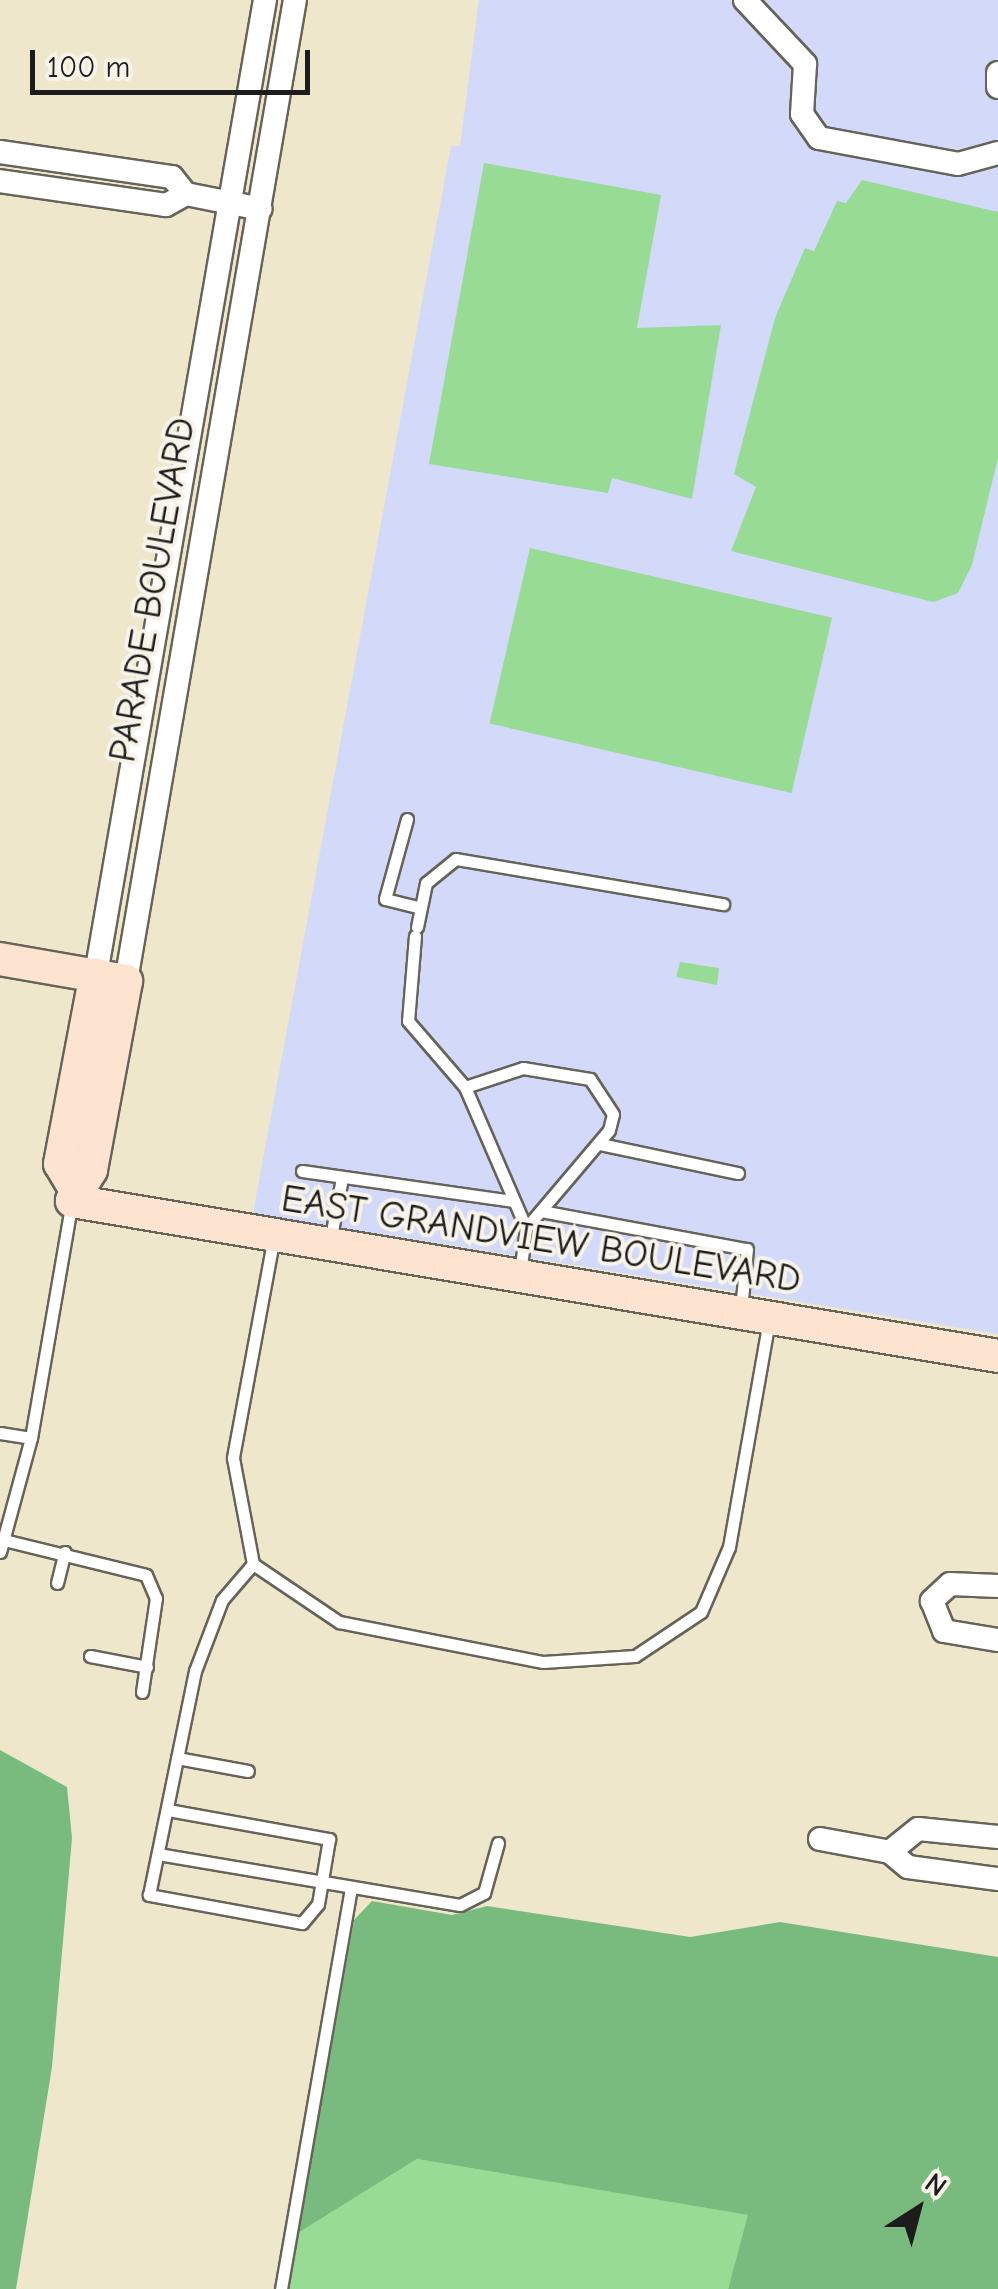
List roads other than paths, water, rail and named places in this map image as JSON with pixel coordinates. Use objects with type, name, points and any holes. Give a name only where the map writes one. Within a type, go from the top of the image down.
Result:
[{"type":"street","name":"PARADE BOULEVARD","points":[[111,978],[228,202],[265,0]]},
{"type":"street","name":"PARADE BOULEVARD","points":[[73,1194],[60,1164],[111,978],[261,209],[295,0]]},
{"type":"street","points":[[744,0],[805,64],[802,114],[819,138],[958,164],[998,153]]},
{"type":"street","points":[[998,73],[998,87]]},
{"type":"street","points":[[0,152],[172,177],[186,194]]},
{"type":"street","points":[[0,181],[166,205],[186,194],[261,209]]},
{"type":"street","points":[[0,959],[111,978]]},
{"type":"street","name":"EAST GRANDVIEW BOULEVARD","points":[[73,1194],[329,1246],[998,1356]]},
{"type":"street","points":[[998,1586],[950,1584],[932,1602],[944,1631],[998,1640]]},
{"type":"street","points":[[890,1852],[918,1828],[998,1837]]},
{"type":"street","points":[[820,1839],[890,1852],[908,1867],[998,1879]]},
{"type":"lane","points":[[407,819],[385,899],[420,908]]},
{"type":"lane","points":[[520,1278],[526,1228],[465,1088],[408,1020],[416,932],[426,883],[456,859],[723,904]]},
{"type":"lane","points":[[465,1088],[523,1068],[590,1079],[613,1114],[600,1144],[526,1228]]},
{"type":"lane","points":[[600,1144],[738,1173]]},
{"type":"lane","points":[[302,1171],[514,1202]]},
{"type":"lane","points":[[329,1246],[342,1178]]},
{"type":"lane","points":[[0,1552],[8,1541],[31,1438],[73,1194]]},
{"type":"lane","points":[[274,1236],[233,1458],[254,1564],[301,1604],[366,1631],[543,1662],[610,1662],[656,1647],[700,1612],[722,1571],[755,1316],[746,1249],[542,1212]]},
{"type":"lane","points":[[0,1433],[31,1438]]},
{"type":"lane","points":[[8,1541],[131,1566],[154,1585],[142,1692]]},
{"type":"lane","points":[[57,1582],[65,1552]]},
{"type":"lane","points":[[168,1810],[328,1839],[321,1888],[302,1923],[150,1895],[177,1758],[208,1631],[254,1564]]},
{"type":"lane","points":[[90,1656],[147,1667]]},
{"type":"lane","points":[[177,1758],[248,1772]]},
{"type":"lane","points":[[158,1854],[321,1888],[474,1901],[490,1881],[498,1843]]},
{"type":"lane","points":[[281,2289],[350,1892]]}]
